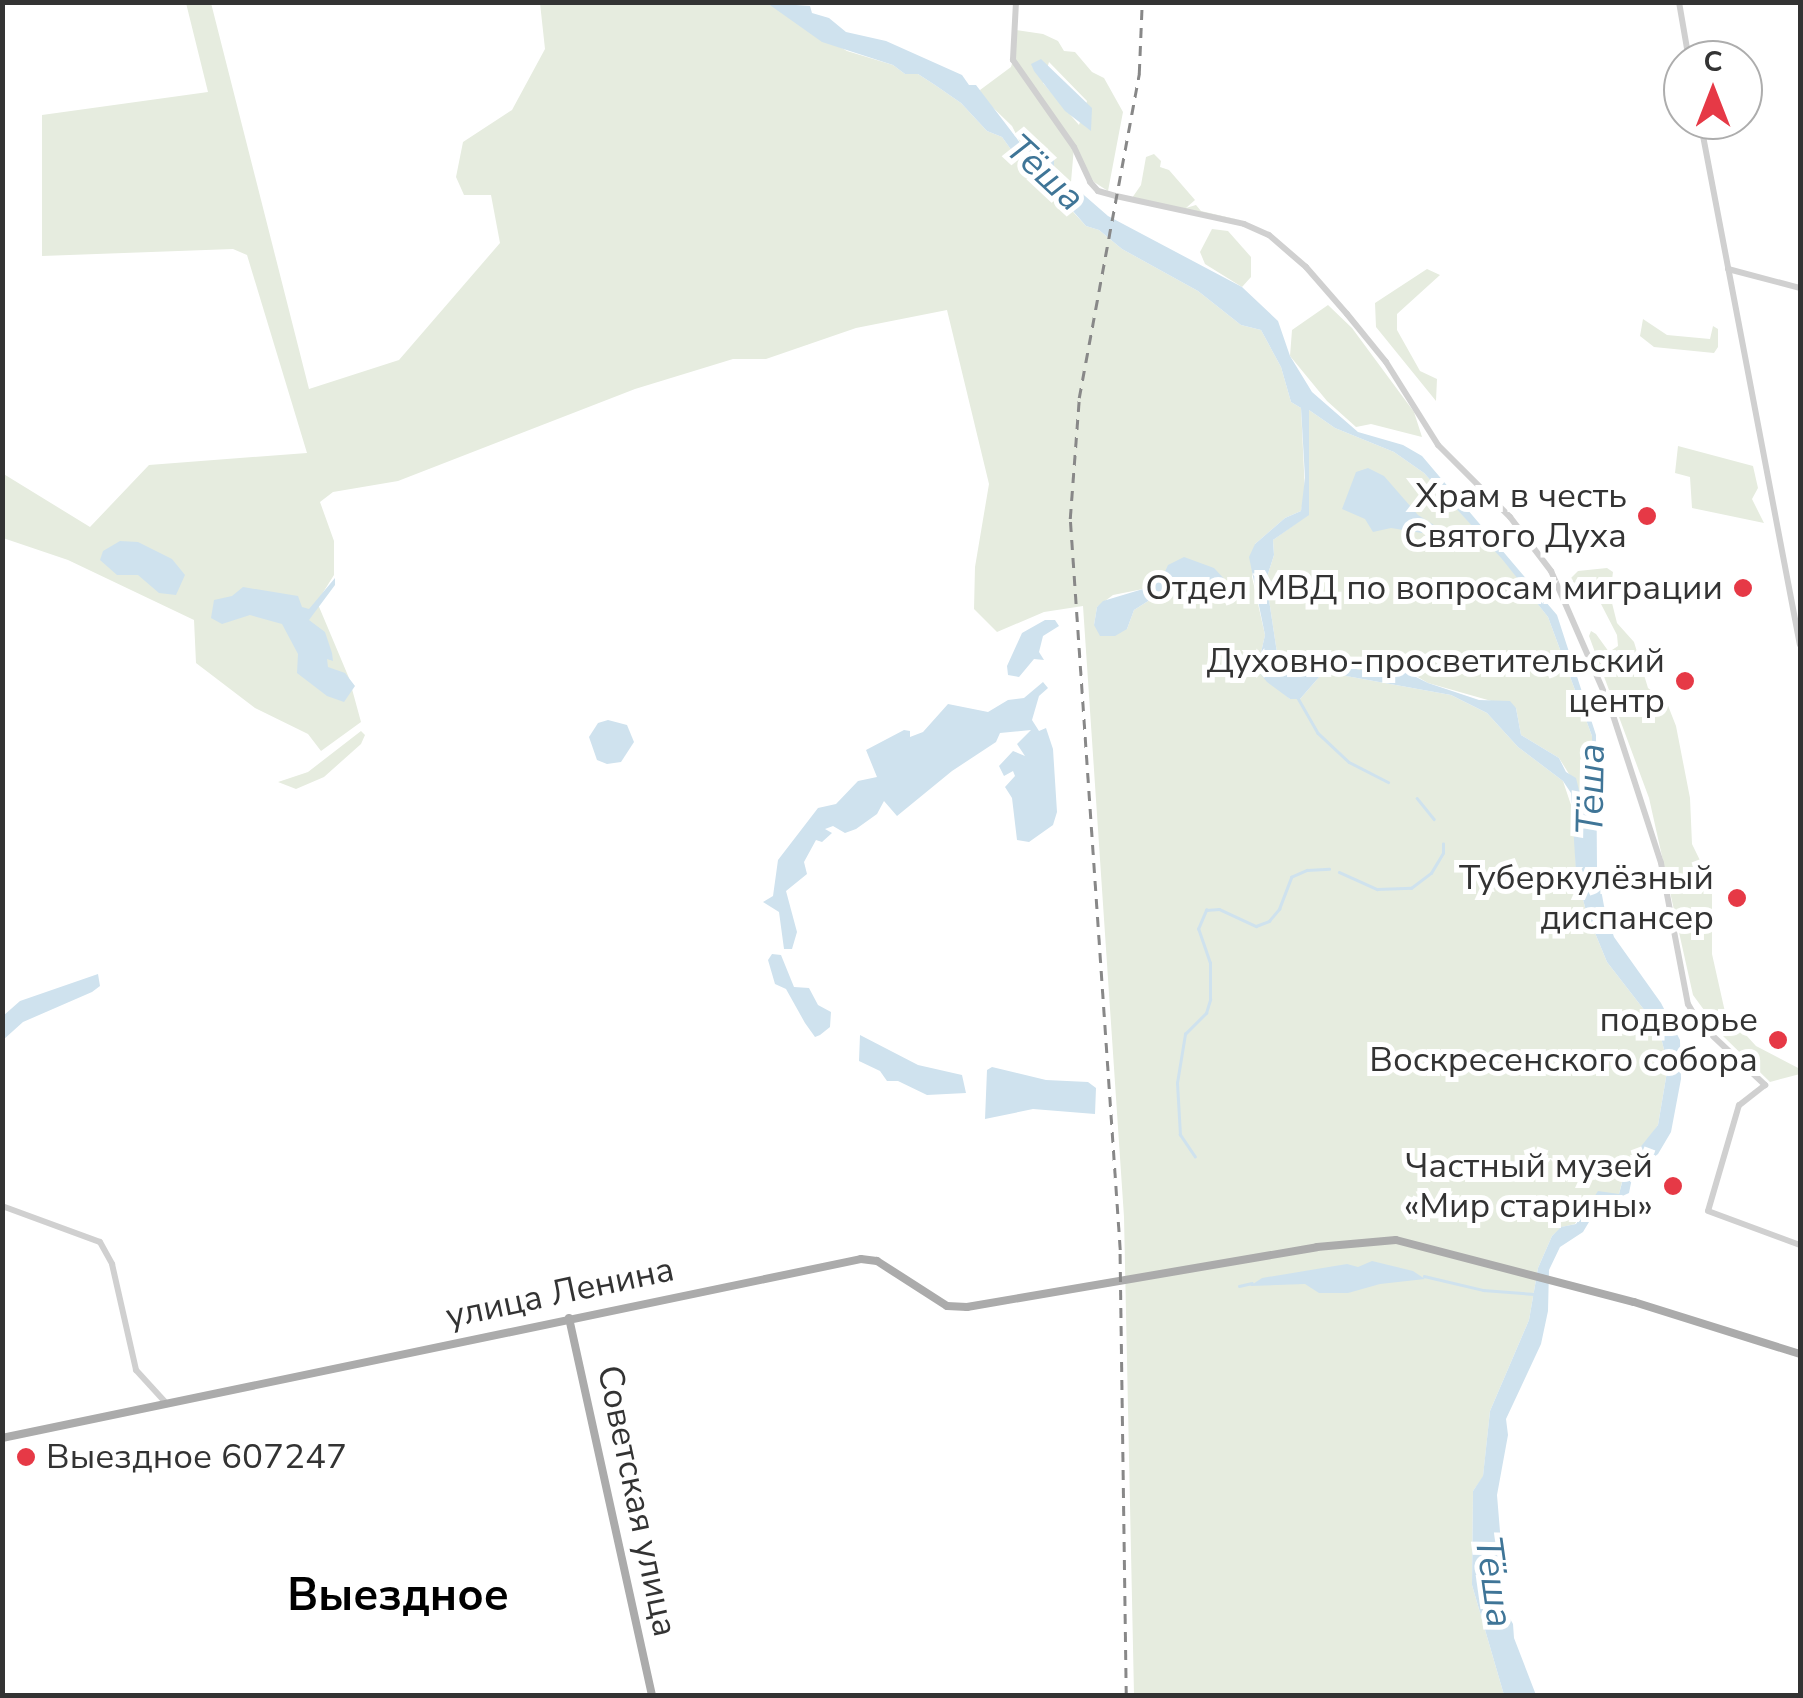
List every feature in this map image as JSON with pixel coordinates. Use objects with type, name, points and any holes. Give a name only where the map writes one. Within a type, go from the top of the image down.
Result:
[{"type":"main road","name":"улица Ленина","points":[[2,1438],[861,1260],[877,1261],[947,1306],[967,1307],[1366,1239],[1396,1240],[1586,1289],[1800,1354]]},
{"type":"main road","name":"Советская улица","points":[[568,1318],[652,1696]]},
{"type":"street","points":[[1016,2],[1013,60],[1074,147],[1098,191],[1254,227],[1269,235],[1306,267],[1347,314],[1386,362],[1438,445],[1513,521],[1550,571],[1610,706],[1669,896],[1688,1004],[1698,1023],[1765,1085],[1739,1105],[1708,1211],[1800,1245]]},
{"type":"street","points":[[1679,2],[1686,40]]},
{"type":"street","points":[[1704,140],[1800,645]]},
{"type":"street","points":[[1728,269],[1800,288]]},
{"type":"street","points":[[2,1206],[100,1242],[112,1264],[136,1370],[168,1404]]},
{"type":"shaded area","points":[[186,3],[211,3],[309,389],[399,360],[500,243],[491,195],[464,195],[456,177],[463,142],[512,110],[545,49],[540,3],[767,3],[847,51],[893,65],[905,74],[918,74],[935,85],[961,103],[987,131],[1002,137],[1030,176],[1064,202],[1086,226],[1099,230],[1122,249],[1198,291],[1241,325],[1261,330],[1281,367],[1291,402],[1301,408],[1305,492],[1301,511],[1285,518],[1255,544],[1252,577],[1265,635],[1257,670],[1290,699],[1300,699],[1320,676],[1335,674],[1451,695],[1487,713],[1518,747],[1563,781],[1575,817],[1576,872],[1586,911],[1607,962],[1659,1029],[1668,1066],[1658,1125],[1624,1174],[1619,1194],[1592,1196],[1575,1224],[1562,1227],[1552,1236],[1538,1268],[1529,1320],[1490,1411],[1483,1477],[1473,1491],[1472,1585],[1504,1695],[1134,1695],[1124,1217],[1083,606],[1044,612],[997,632],[974,609],[975,567],[989,484],[947,310],[856,328],[766,359],[733,359],[635,389],[398,481],[333,492],[320,502],[334,541],[334,575],[317,602],[349,678],[361,722],[321,751],[308,734],[255,708],[196,663],[194,620],[68,560],[3,538],[2,473],[90,527],[149,465],[307,453],[247,255],[233,249],[42,256],[42,115],[208,92]],"holes":[[[1214,568],[1215,583],[1195,574],[1186,577],[1134,610],[1127,629],[1094,625],[1097,607],[1113,595],[1143,589],[1163,576]]]},
{"type":"shaded area","points":[[1016,30],[1043,34],[1058,41],[1064,51],[1075,52],[1092,72],[1104,78],[1123,112],[1108,191],[1094,182],[1015,61]],"holes":[[[1049,62],[1087,101],[1079,125],[1043,83]]]},
{"type":"shaded area","points":[[1013,60],[1074,147],[1071,182],[1033,148],[1021,144],[1012,126],[982,97],[980,90],[1011,67]]},
{"type":"shaded area","points":[[1154,154],[1161,161],[1160,167],[1169,170],[1195,200],[1186,208],[1196,205],[1201,211],[1244,221],[1132,198],[1141,185],[1146,157]]},
{"type":"shaded area","points":[[1212,229],[1228,231],[1251,257],[1251,277],[1242,287],[1205,264],[1200,252]]},
{"type":"shaded area","points":[[1427,269],[1440,275],[1397,314],[1397,330],[1420,371],[1437,379],[1436,401],[1376,327],[1375,303]]},
{"type":"shaded area","points":[[1328,305],[1352,328],[1414,412],[1422,437],[1371,424],[1356,427],[1327,401],[1290,356],[1292,330]]},
{"type":"shaded area","points":[[1643,319],[1667,335],[1710,339],[1713,326],[1718,329],[1718,347],[1714,353],[1654,347],[1640,336]]},
{"type":"shaded area","points":[[1309,410],[1335,428],[1394,452],[1424,473],[1502,558],[1548,617],[1592,736],[1592,782],[1585,791],[1579,790],[1559,758],[1521,735],[1516,708],[1428,683],[1404,669],[1360,670],[1334,663],[1290,673],[1279,666],[1266,580],[1274,555],[1273,540],[1309,514]]},
{"type":"shaded area","points":[[1678,446],[1753,466],[1758,488],[1752,499],[1764,523],[1692,508],[1690,477],[1675,473]]},
{"type":"shaded area","points":[[1607,568],[1613,572],[1610,595],[1617,623],[1634,642],[1648,688],[1667,703],[1676,726],[1690,798],[1692,844],[1712,885],[1712,954],[1725,1012],[1756,1046],[1800,1069],[1800,1074],[1770,1082],[1723,1036],[1693,995],[1649,798],[1589,636],[1591,631],[1596,634],[1609,652],[1618,646],[1617,635],[1601,604],[1572,585],[1570,579],[1578,571]]},
{"type":"shaded area","points":[[361,731],[365,735],[361,744],[324,777],[296,789],[278,782],[308,772]]},
{"type":"water","points":[[767,3],[810,6],[812,13],[829,18],[846,32],[886,41],[962,75],[969,85],[976,85],[1021,144],[1054,160],[1054,169],[1108,216],[1242,287],[1278,321],[1290,356],[1312,392],[1358,432],[1403,445],[1422,456],[1557,615],[1596,735],[1597,868],[1604,906],[1614,937],[1661,1003],[1680,1040],[1681,1079],[1671,1132],[1658,1154],[1633,1173],[1629,1193],[1598,1207],[1583,1232],[1560,1247],[1549,1270],[1548,1311],[1541,1344],[1506,1419],[1508,1435],[1497,1495],[1503,1568],[1499,1599],[1513,1624],[1514,1638],[1536,1695],[1504,1695],[1472,1585],[1473,1491],[1483,1476],[1490,1411],[1529,1320],[1538,1268],[1552,1236],[1561,1227],[1576,1224],[1598,1191],[1619,1194],[1627,1164],[1658,1125],[1668,1066],[1659,1029],[1607,962],[1586,911],[1576,872],[1571,793],[1563,781],[1518,747],[1487,713],[1451,695],[1335,674],[1320,676],[1300,699],[1290,699],[1267,682],[1257,670],[1265,635],[1249,557],[1255,544],[1285,518],[1301,511],[1305,478],[1301,408],[1291,402],[1281,367],[1261,330],[1241,325],[1198,291],[1122,249],[1099,230],[1086,226],[1065,202],[1030,176],[1002,137],[987,131],[961,103],[935,85],[918,74],[905,74],[893,65],[822,42]],"holes":[[[1309,410],[1335,428],[1394,452],[1424,473],[1548,617],[1592,736],[1592,782],[1585,791],[1579,790],[1576,778],[1566,772],[1559,758],[1521,735],[1516,708],[1510,701],[1479,700],[1428,683],[1390,664],[1360,670],[1334,663],[1290,673],[1279,666],[1266,580],[1274,555],[1273,540],[1309,515]]]},
{"type":"water","points":[[1041,59],[1092,108],[1091,131],[1065,111],[1034,71],[1031,64]]},
{"type":"water","points":[[1368,468],[1384,476],[1418,515],[1434,525],[1422,533],[1391,528],[1373,532],[1365,519],[1342,509],[1356,472]]},
{"type":"water","points":[[120,541],[138,542],[172,559],[185,575],[176,595],[159,593],[138,575],[117,575],[100,560],[103,551]]},
{"type":"water","points":[[1184,557],[1214,568],[1229,584],[1229,591],[1204,577],[1186,577],[1134,610],[1127,629],[1115,636],[1100,636],[1094,625],[1097,607],[1103,601],[1143,589],[1163,576],[1168,565]]},
{"type":"water","points":[[335,578],[335,585],[309,620],[325,632],[333,661],[327,659],[328,667],[345,673],[355,686],[344,702],[327,696],[297,673],[298,654],[282,624],[250,615],[222,624],[211,618],[214,600],[232,596],[243,587],[298,596],[302,607],[309,609]]},
{"type":"water","points":[[1045,620],[1055,620],[1059,626],[1043,636],[1039,652],[1044,660],[1034,659],[1019,677],[1008,675],[1007,666],[1022,633]]},
{"type":"water","points":[[1043,682],[1048,688],[1039,696],[1032,720],[1039,731],[1046,728],[1053,749],[1057,812],[1053,825],[1029,842],[1017,840],[1012,798],[1005,787],[1015,776],[1013,771],[1004,776],[999,766],[1013,751],[1025,756],[1017,744],[1031,730],[1000,733],[996,742],[952,771],[897,816],[884,801],[877,814],[856,829],[845,833],[833,826],[825,829],[832,833],[822,842],[816,840],[804,862],[807,874],[786,891],[797,932],[792,949],[784,949],[779,912],[763,902],[773,896],[778,860],[818,808],[836,804],[858,781],[877,777],[866,750],[904,730],[910,731],[910,737],[923,732],[948,704],[988,712],[1008,700],[1024,698]]},
{"type":"water","points":[[608,720],[627,725],[634,742],[621,762],[607,764],[597,760],[589,737],[598,723]]},
{"type":"water","points":[[772,954],[781,955],[794,987],[809,988],[818,1005],[831,1012],[830,1027],[820,1035],[815,1037],[786,989],[775,984],[768,960]]},
{"type":"water","points":[[98,974],[100,986],[92,992],[23,1022],[3,1040],[3,1016],[20,1001]]},
{"type":"water","points":[[860,1035],[918,1065],[962,1075],[966,1093],[927,1095],[898,1081],[887,1081],[880,1071],[859,1061]]},
{"type":"water","points":[[992,1067],[1046,1080],[1088,1082],[1096,1088],[1095,1114],[1033,1109],[985,1119],[987,1070]]},
{"type":"water","points":[[1372,1261],[1413,1271],[1425,1279],[1380,1284],[1348,1293],[1319,1293],[1305,1284],[1250,1286],[1262,1278],[1347,1264],[1358,1267]]},
{"type":"waterway","points":[[1298,698],[1318,733],[1349,762],[1388,782]]},
{"type":"waterway","points":[[1417,798],[1434,819]]},
{"type":"waterway","points":[[1339,872],[1377,889],[1411,888],[1431,873],[1443,853],[1443,844]]},
{"type":"waterway","points":[[1195,1157],[1180,1135],[1177,1083],[1185,1034],[1206,1013],[1210,1000],[1210,963],[1198,929],[1206,910],[1219,909],[1256,926],[1269,921],[1279,909],[1291,877],[1307,870],[1329,869]]},
{"type":"waterway","name":"Тёша","points":[[1424,1276],[1483,1290],[1534,1294]]},
{"type":"waterway","name":"Тёша","points":[[1239,1286],[1252,1283]]},
{"type":"railway","points":[[1126,1696],[1120,1250],[1070,519],[1079,398],[1139,74],[1142,2]]},
{"type":"place","name":"Храм в честь Святого Духа","points":[[1647,516]]},
{"type":"place","name":"Отдел МВД по вопросам миграции","points":[[1743,588]]},
{"type":"place","name":"Духовно-просветительский центр","points":[[1685,681]]},
{"type":"place","name":"Туберкулёзный диспансер","points":[[1737,898]]},
{"type":"place","name":"подворье Воскресенского собора","points":[[1778,1040]]},
{"type":"place","name":"Частный музей «Мир старины»","points":[[1673,1186]]},
{"type":"place","name":"Выездное 607247","points":[[26,1457]]},
{"type":"district","name":"Выездное","points":[[398,1596]]}]
